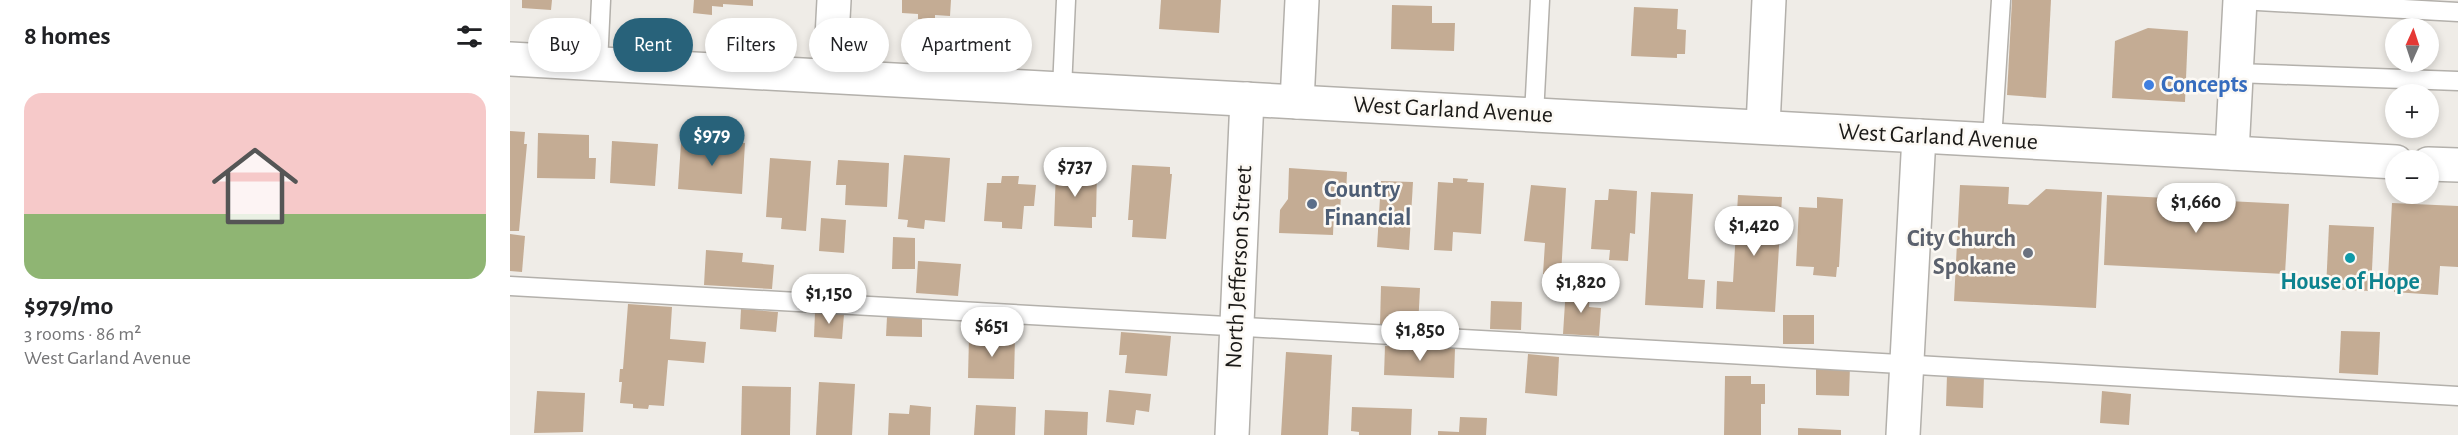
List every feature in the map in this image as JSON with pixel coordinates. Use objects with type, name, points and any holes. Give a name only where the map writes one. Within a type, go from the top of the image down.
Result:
[{"type":"street","points":[[830,75],[834,0]]},
{"type":"street","points":[[1297,102],[1302,0]]},
{"type":"street","points":[[1763,126],[1769,0]]},
{"type":"street","points":[[2232,153],[2240,0]]},
{"type":"street","name":"West Garland Avenue","points":[[510,58],[528,59]]},
{"type":"street","name":"West Garland Avenue","points":[[601,64],[2385,161]]},
{"type":"street","name":"North Jefferson Street","points":[[1232,435],[1247,99]]},
{"type":"street","points":[[1904,435],[1919,136]]},
{"type":"street","points":[[2439,164],[2458,165]]},
{"type":"lane","points":[[600,18],[601,0]]},
{"type":"lane","points":[[1062,89],[1066,0]]},
{"type":"lane","points":[[1534,115],[1540,0]]},
{"type":"lane","points":[[1992,140],[2001,0]]},
{"type":"lane","points":[[2240,0],[2458,12]]},
{"type":"lane","points":[[2236,74],[2458,81]]},
{"type":"lane","points":[[510,286],[1237,328],[1907,363],[2458,396]]},
{"type":"building","points":[[522,0],[552,0],[551,10],[522,8]]},
{"type":"building","points":[[694,0],[753,0],[753,6],[723,4],[723,7],[712,6],[712,15],[693,13]]},
{"type":"building","points":[[902,0],[951,0],[950,16],[935,15],[935,18],[918,18],[918,14],[902,13]]},
{"type":"building","points":[[1161,0],[1221,0],[1219,33],[1159,29]]},
{"type":"building","points":[[2012,0],[2051,0],[2046,98],[2007,95]]},
{"type":"building","points":[[1392,5],[1432,6],[1432,23],[1455,23],[1454,51],[1391,49]]},
{"type":"building","points":[[1634,7],[1678,9],[1677,29],[1686,30],[1685,54],[1677,54],[1677,58],[1631,56]]},
{"type":"building","points":[[2148,28],[2188,31],[2185,102],[2112,98],[2115,41]]},
{"type":"building","points":[[510,131],[525,132],[524,144],[527,144],[519,231],[510,231]]},
{"type":"building","points":[[538,133],[589,135],[589,158],[596,158],[595,179],[537,178]]},
{"type":"building","points":[[701,140],[745,143],[742,194],[678,189],[681,143],[701,145]]},
{"type":"building","points":[[612,141],[658,144],[655,186],[610,183]]},
{"type":"building","points":[[904,155],[950,158],[945,222],[925,220],[924,229],[907,227],[908,220],[898,219]]},
{"type":"building","points":[[770,158],[811,161],[806,231],[781,229],[782,218],[766,217]]},
{"type":"building","points":[[838,160],[889,163],[887,207],[845,205],[846,185],[836,185]]},
{"type":"building","points":[[1132,165],[1170,167],[1170,174],[1172,174],[1166,239],[1132,237],[1133,220],[1128,220]]},
{"type":"building","name":"Country Financial","points":[[1289,168],[1347,172],[1346,195],[1341,195],[1340,211],[1334,210],[1333,235],[1279,233],[1280,210],[1288,199]]},
{"type":"building","points":[[1056,169],[1097,170],[1096,217],[1092,217],[1092,228],[1054,226]]},
{"type":"building","points":[[1002,176],[1019,176],[1018,184],[1036,185],[1034,206],[1024,206],[1022,229],[1002,228],[1002,222],[984,221],[987,183],[1001,183]]},
{"type":"building","points":[[1453,178],[1484,183],[1481,234],[1453,232],[1452,251],[1434,250],[1438,182],[1453,183]]},
{"type":"building","points":[[1381,181],[1413,182],[1409,250],[1377,247]]},
{"type":"building","points":[[1531,185],[1566,188],[1561,275],[1543,274],[1545,243],[1524,241]]},
{"type":"building","name":"City Church Spokane","points":[[1960,185],[2009,187],[2008,204],[2028,205],[2046,189],[2102,192],[2096,308],[1954,301]]},
{"type":"building","points":[[1609,189],[1637,191],[1635,234],[1630,233],[1628,261],[1609,260],[1610,250],[1591,249],[1595,200],[1608,200]]},
{"type":"building","points":[[1651,192],[1693,194],[1688,279],[1705,280],[1703,308],[1645,305]]},
{"type":"building","points":[[1738,195],[1782,197],[1775,312],[1716,309],[1717,281],[1733,282]]},
{"type":"building","points":[[2107,195],[2289,204],[2285,274],[2104,265]]},
{"type":"building","points":[[1817,197],[1843,199],[1839,267],[1837,267],[1836,277],[1813,275],[1814,267],[1796,266],[1799,207],[1817,208]]},
{"type":"building","points":[[2392,204],[2458,206],[2458,267],[2440,266],[2438,295],[2394,292],[2395,277],[2388,277]]},
{"type":"building","points":[[821,218],[846,220],[844,253],[819,251]]},
{"type":"building","name":"House of Hope","points":[[2329,225],[2374,227],[2371,291],[2326,289]]},
{"type":"building","points":[[510,234],[525,236],[522,272],[510,271]]},
{"type":"building","points":[[893,237],[915,238],[915,269],[892,269]]},
{"type":"building","points":[[706,250],[743,253],[742,262],[774,265],[772,289],[704,285]]},
{"type":"building","points":[[918,261],[961,264],[958,296],[916,293]]},
{"type":"building","points":[[1381,286],[1420,288],[1418,327],[1380,325]]},
{"type":"building","points":[[1566,287],[1590,289],[1589,307],[1601,308],[1599,336],[1563,334]]},
{"type":"building","points":[[1491,301],[1522,302],[1521,330],[1490,329]]},
{"type":"building","points":[[628,304],[672,307],[670,339],[706,342],[704,363],[668,360],[664,406],[649,405],[648,409],[633,408],[633,404],[620,403],[622,382],[619,382],[620,369],[623,369]]},
{"type":"building","points":[[741,309],[778,312],[776,332],[740,329]]},
{"type":"building","points":[[815,312],[844,314],[842,339],[814,337]]},
{"type":"building","points":[[1783,315],[1814,315],[1814,344],[1783,344]]},
{"type":"building","points":[[887,317],[922,317],[922,337],[886,336]]},
{"type":"building","points":[[2341,331],[2380,332],[2378,375],[2339,373]]},
{"type":"building","points":[[1121,332],[1171,336],[1167,376],[1125,373],[1127,355],[1119,355]]},
{"type":"building","points":[[969,336],[1015,337],[1014,379],[968,378]]},
{"type":"building","points":[[1385,346],[1455,348],[1454,378],[1384,375]]},
{"type":"building","points":[[1286,352],[1332,355],[1328,435],[1281,435]]},
{"type":"building","points":[[1528,354],[1559,357],[1557,396],[1525,393]]},
{"type":"building","points":[[1816,365],[1850,366],[1849,396],[1816,395]]},
{"type":"building","points":[[1947,374],[1984,376],[1983,408],[1946,406]]},
{"type":"building","points":[[1725,376],[1751,376],[1751,384],[1765,384],[1765,404],[1761,404],[1761,435],[1724,435]]},
{"type":"building","points":[[819,382],[855,384],[852,435],[816,435]]},
{"type":"building","points":[[742,386],[791,387],[790,435],[741,435]]},
{"type":"building","points":[[1109,390],[1151,394],[1149,412],[1136,410],[1134,425],[1106,422]]},
{"type":"building","points":[[537,391],[585,393],[583,432],[534,433]]},
{"type":"building","points":[[2102,391],[2131,394],[2129,425],[2100,423]]},
{"type":"building","points":[[910,405],[931,407],[930,435],[888,435],[889,413],[909,414]]},
{"type":"building","points":[[976,405],[1016,407],[1015,435],[974,435]]},
{"type":"building","points":[[1352,407],[1412,409],[1411,435],[1359,435],[1359,432],[1351,431]]},
{"type":"building","points":[[1045,410],[1088,412],[1087,435],[1044,435]]},
{"type":"building","points":[[1460,417],[1487,418],[1486,435],[1438,435],[1438,431],[1459,432]]},
{"type":"building","points":[[1798,428],[1841,430],[1841,435],[1798,435]]},
{"type":"place","name":"Concepts","points":[[2149,85]]},
{"type":"place","name":"Country Financial","points":[[1312,204]]},
{"type":"place","name":"City Church Spokane","points":[[2028,253]]},
{"type":"place","name":"House of Hope","points":[[2350,258]]}]
